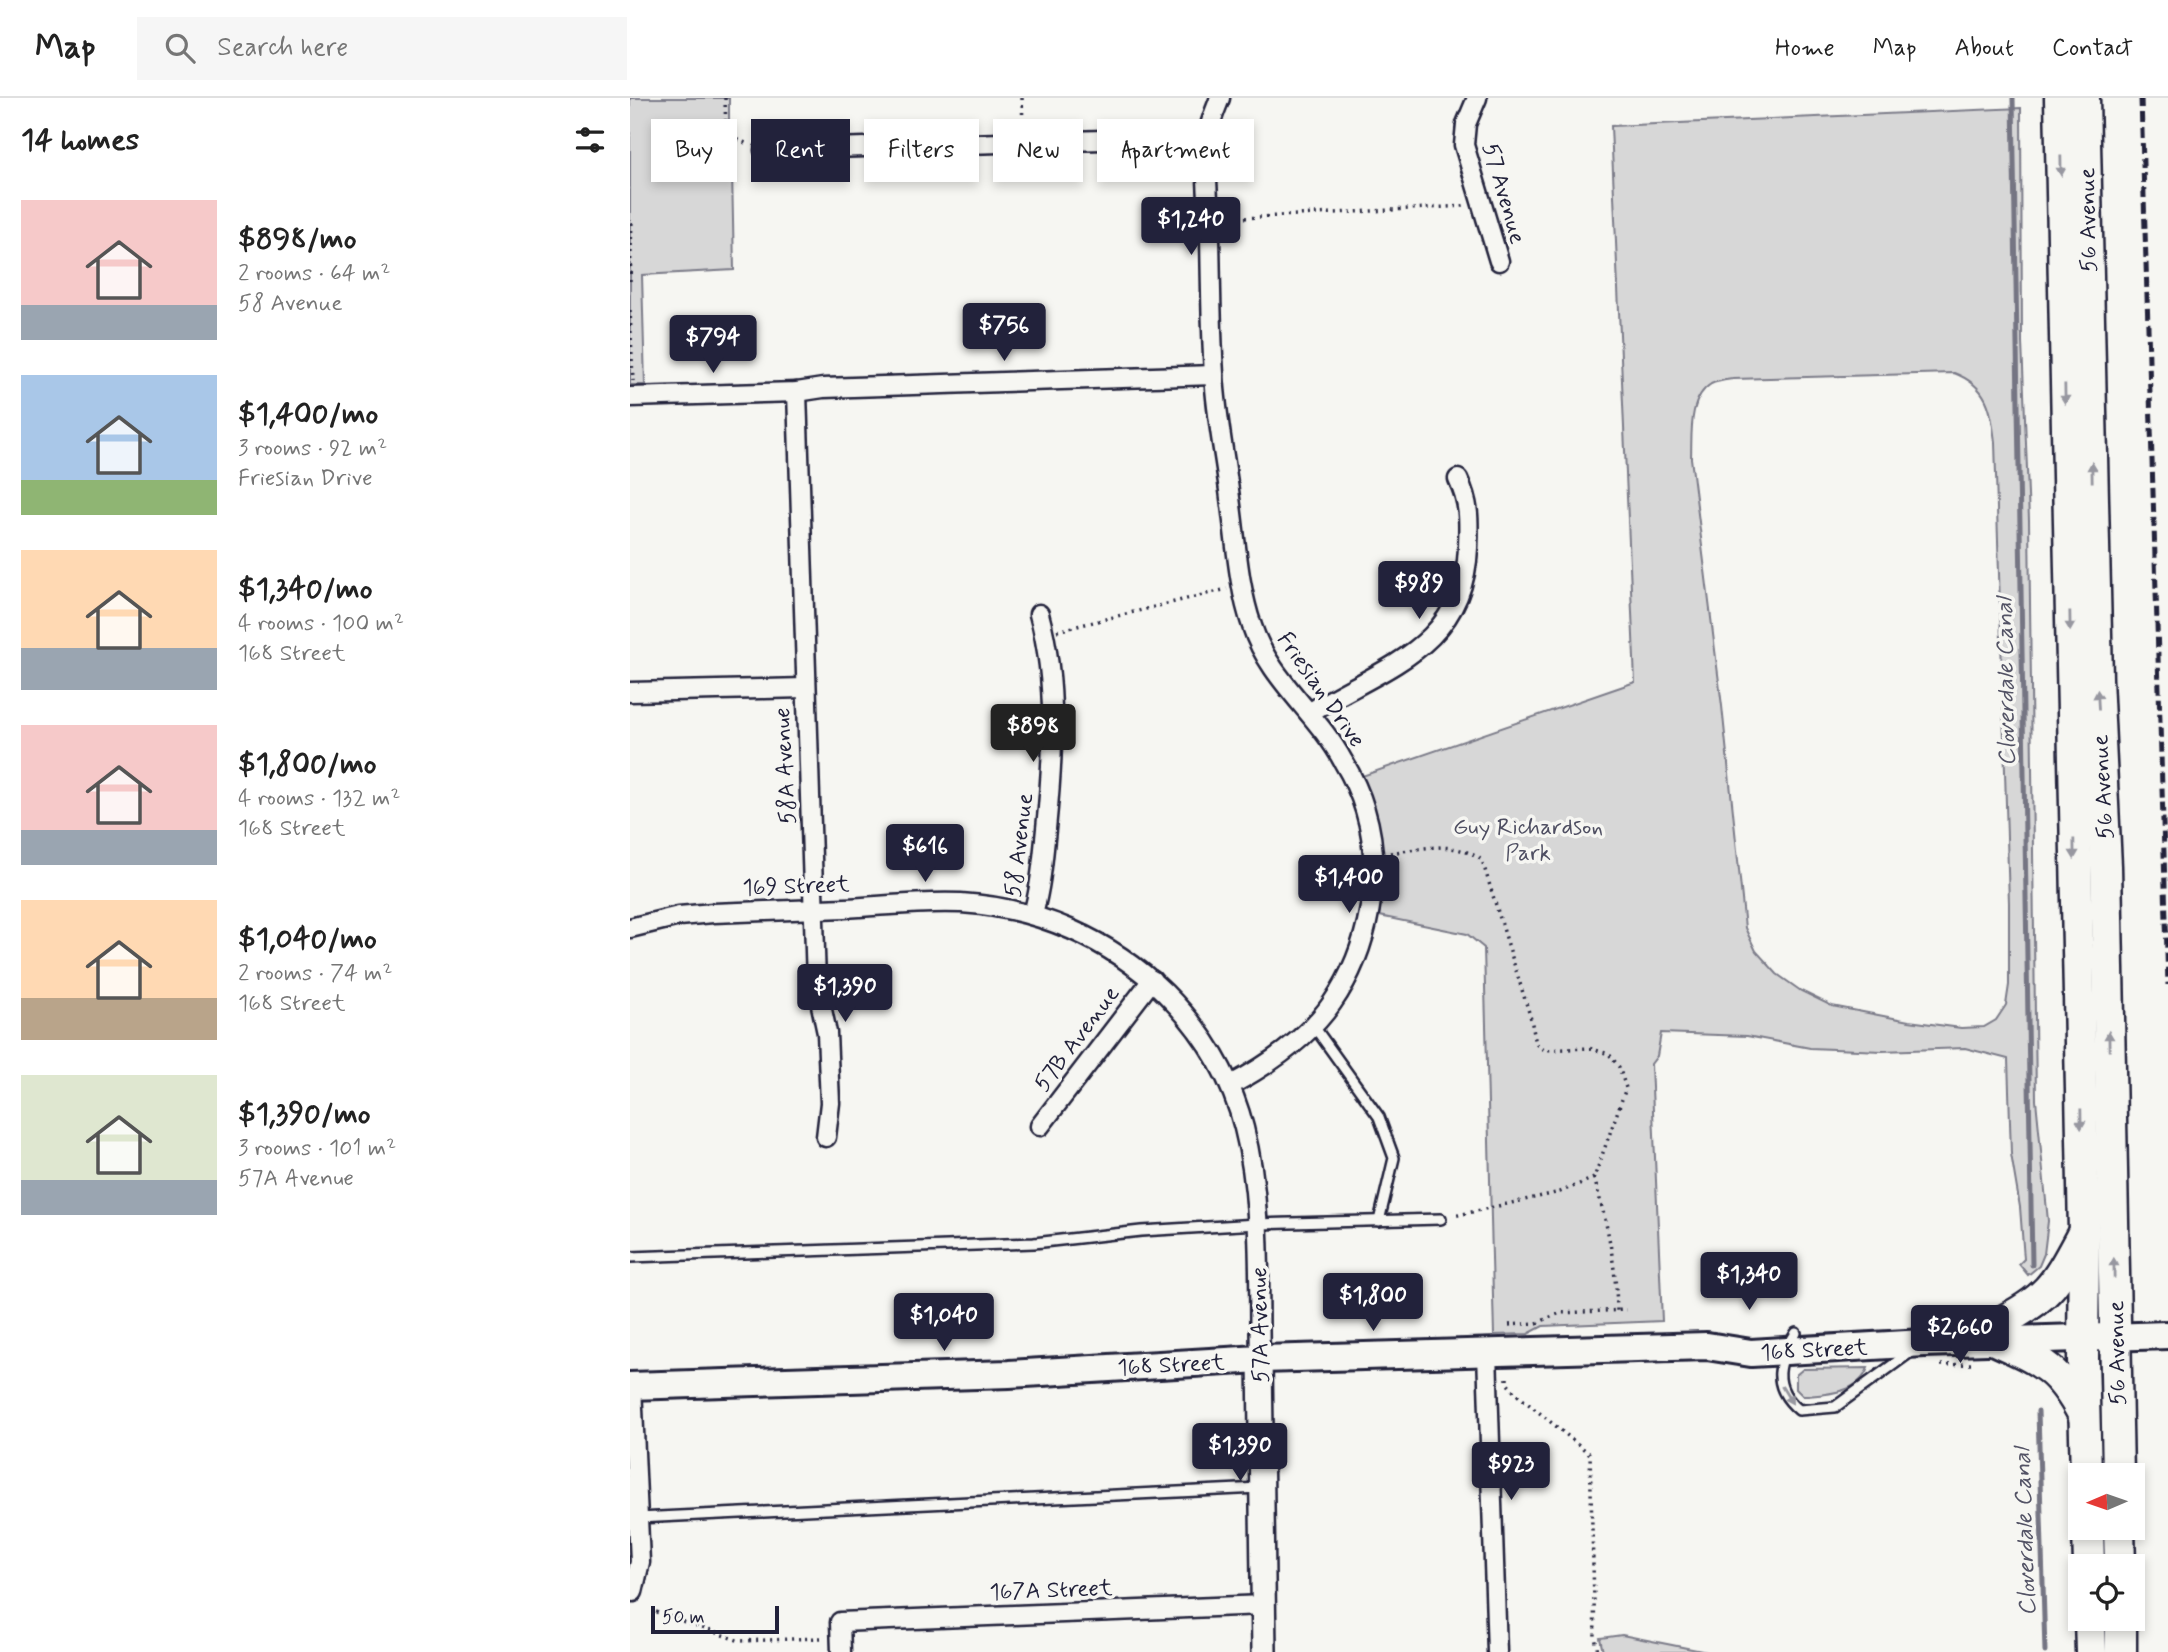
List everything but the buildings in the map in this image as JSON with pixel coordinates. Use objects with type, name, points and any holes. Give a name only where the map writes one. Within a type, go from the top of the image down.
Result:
[{"type":"highway","name":"56 Avenue","points":[[2060,98],[2084,1232],[2086,1463]]},
{"type":"highway","name":"56 Avenue","points":[[2084,98],[2097,679],[2106,866],[2118,1463]]},
{"type":"highway","points":[[2084,1232],[2050,1291],[1990,1342],[2033,1357],[2050,1369],[2070,1389],[2085,1417]]},
{"type":"highway","points":[[2090,1631],[2091,1652]]},
{"type":"highway","points":[[2121,1631],[2121,1652]]},
{"type":"main road","name":"168 Street","points":[[2115,1329],[2168,1320]]},
{"type":"main road","name":"168 Street","points":[[1790,1342],[1990,1342],[2084,1329],[2115,1329],[2168,1335]]},
{"type":"main road","name":"168 Street","points":[[631,1386],[1009,1374],[1260,1359],[1712,1346],[1751,1353],[1790,1342],[1990,1342]]},
{"type":"street","name":"Friesian Drive","points":[[1213,119],[1220,98]]},
{"type":"street","name":"57 Avenue","points":[[1477,98],[1466,124],[1464,145],[1499,261]]},
{"type":"street","points":[[850,147],[993,143]]},
{"type":"street","name":"Friesian Drive","points":[[1208,182],[1214,375],[1242,586],[1251,625],[1271,666],[1326,734],[1355,785],[1365,811],[1372,856],[1370,912],[1346,980],[1332,1003],[1313,1026],[1254,1073],[1231,1085]]},
{"type":"street","points":[[632,391],[797,391],[1214,375]]},
{"type":"street","name":"58A Avenue","points":[[797,391],[816,982],[827,1032],[830,1103],[826,1137]]},
{"type":"street","points":[[1309,713],[1409,657],[1434,634],[1450,612],[1460,590],[1468,559],[1467,498],[1458,480]]},
{"type":"street","name":"58 Avenue","points":[[1033,915],[1040,891],[1052,763],[1048,648],[1040,621]]},
{"type":"street","points":[[630,692],[805,688]]},
{"type":"street","name":"169 Street","points":[[630,928],[680,916],[922,903],[993,906],[1033,915],[1094,940],[1124,958],[1152,980],[1197,1030],[1231,1085]]},
{"type":"street","name":"57B Avenue","points":[[1040,1126],[1152,980]]},
{"type":"street","name":"57A Avenue","points":[[1231,1085],[1245,1128],[1253,1173],[1257,1224],[1264,1652]]},
{"type":"street","points":[[1487,1353],[1497,1652]]},
{"type":"street","points":[[631,1386],[640,1562],[632,1590]]},
{"type":"street","name":"167A Street","points":[[841,1652],[840,1622],[1264,1605]]},
{"type":"lane","points":[[1313,1026],[1379,1117],[1394,1158],[1379,1221]]},
{"type":"lane","points":[[630,1256],[1034,1243],[1141,1231],[1257,1224],[1441,1219]]},
{"type":"lane","points":[[1790,1342],[1780,1362],[1781,1384],[1792,1404],[1800,1410],[1835,1407],[1924,1343]]},
{"type":"lane","points":[[638,1518],[1262,1488]]},
{"type":"path","points":[[725,98],[726,135],[751,144]]},
{"type":"path","points":[[1022,98],[1023,119]]},
{"type":"path","points":[[1222,219],[1471,205]]},
{"type":"path","points":[[630,281],[632,218]]},
{"type":"path","points":[[630,310],[632,391]]},
{"type":"path","points":[[1040,621],[1057,631],[1229,589]]},
{"type":"path","points":[[1385,854],[1428,847],[1448,847],[1468,851],[1482,860],[1531,1019],[1536,1044],[1544,1050],[1589,1048],[1609,1054],[1619,1067],[1626,1088],[1594,1178],[1616,1271],[1617,1311]]},
{"type":"path","points":[[1441,1219],[1560,1192],[1594,1178]]},
{"type":"path","points":[[1509,1325],[1537,1323],[1560,1313],[1626,1310]]},
{"type":"path","points":[[1939,1365],[1990,1342]]},
{"type":"path","points":[[1506,1376],[1507,1383],[1515,1393],[1590,1454],[1595,1637],[1598,1652]]},
{"type":"path","points":[[656,1612],[740,1641],[821,1638]]},
{"type":"green space","points":[[630,98],[729,98],[729,119],[651,119],[651,182],[732,182],[734,270],[642,275],[645,385],[630,385]]},
{"type":"green space","name":"Guy Richardson Park","points":[[2021,108],[2022,342],[2029,520],[2036,1100],[2048,1221],[2044,1254],[2039,1266],[2028,1275],[2019,1264],[2024,1259],[2020,1207],[2011,1154],[2008,1059],[1965,1048],[1882,1051],[1810,1048],[1747,1036],[1661,1033],[1657,1056],[1651,1064],[1662,1321],[1543,1326],[1528,1334],[1494,1335],[1484,948],[1467,934],[1379,916],[1383,879],[1381,845],[1374,811],[1362,776],[1635,682],[1611,126]],"holes":[[[1954,373],[1965,378],[1986,400],[1995,442],[2009,903],[2009,985],[2006,1005],[1996,1020],[1984,1027],[1961,1028],[1832,1006],[1801,991],[1777,974],[1756,951],[1745,928],[1722,706],[1691,458],[1693,418],[1698,398],[1716,382],[1733,379]]]},
{"type":"green space","points":[[1868,1368],[1858,1382],[1843,1390],[1803,1396],[1796,1389],[1796,1375],[1803,1369]]},
{"type":"green space","points":[[1622,1635],[1707,1652],[1603,1652],[1600,1638]]},
{"type":"waterway","name":"Cloverdale Canal","points":[[2013,98],[2032,1265]]},
{"type":"waterway","name":"Cloverdale Canal","points":[[2038,1411],[2045,1652]]},
{"type":"railway","points":[[2141,98],[2168,985]]}]
